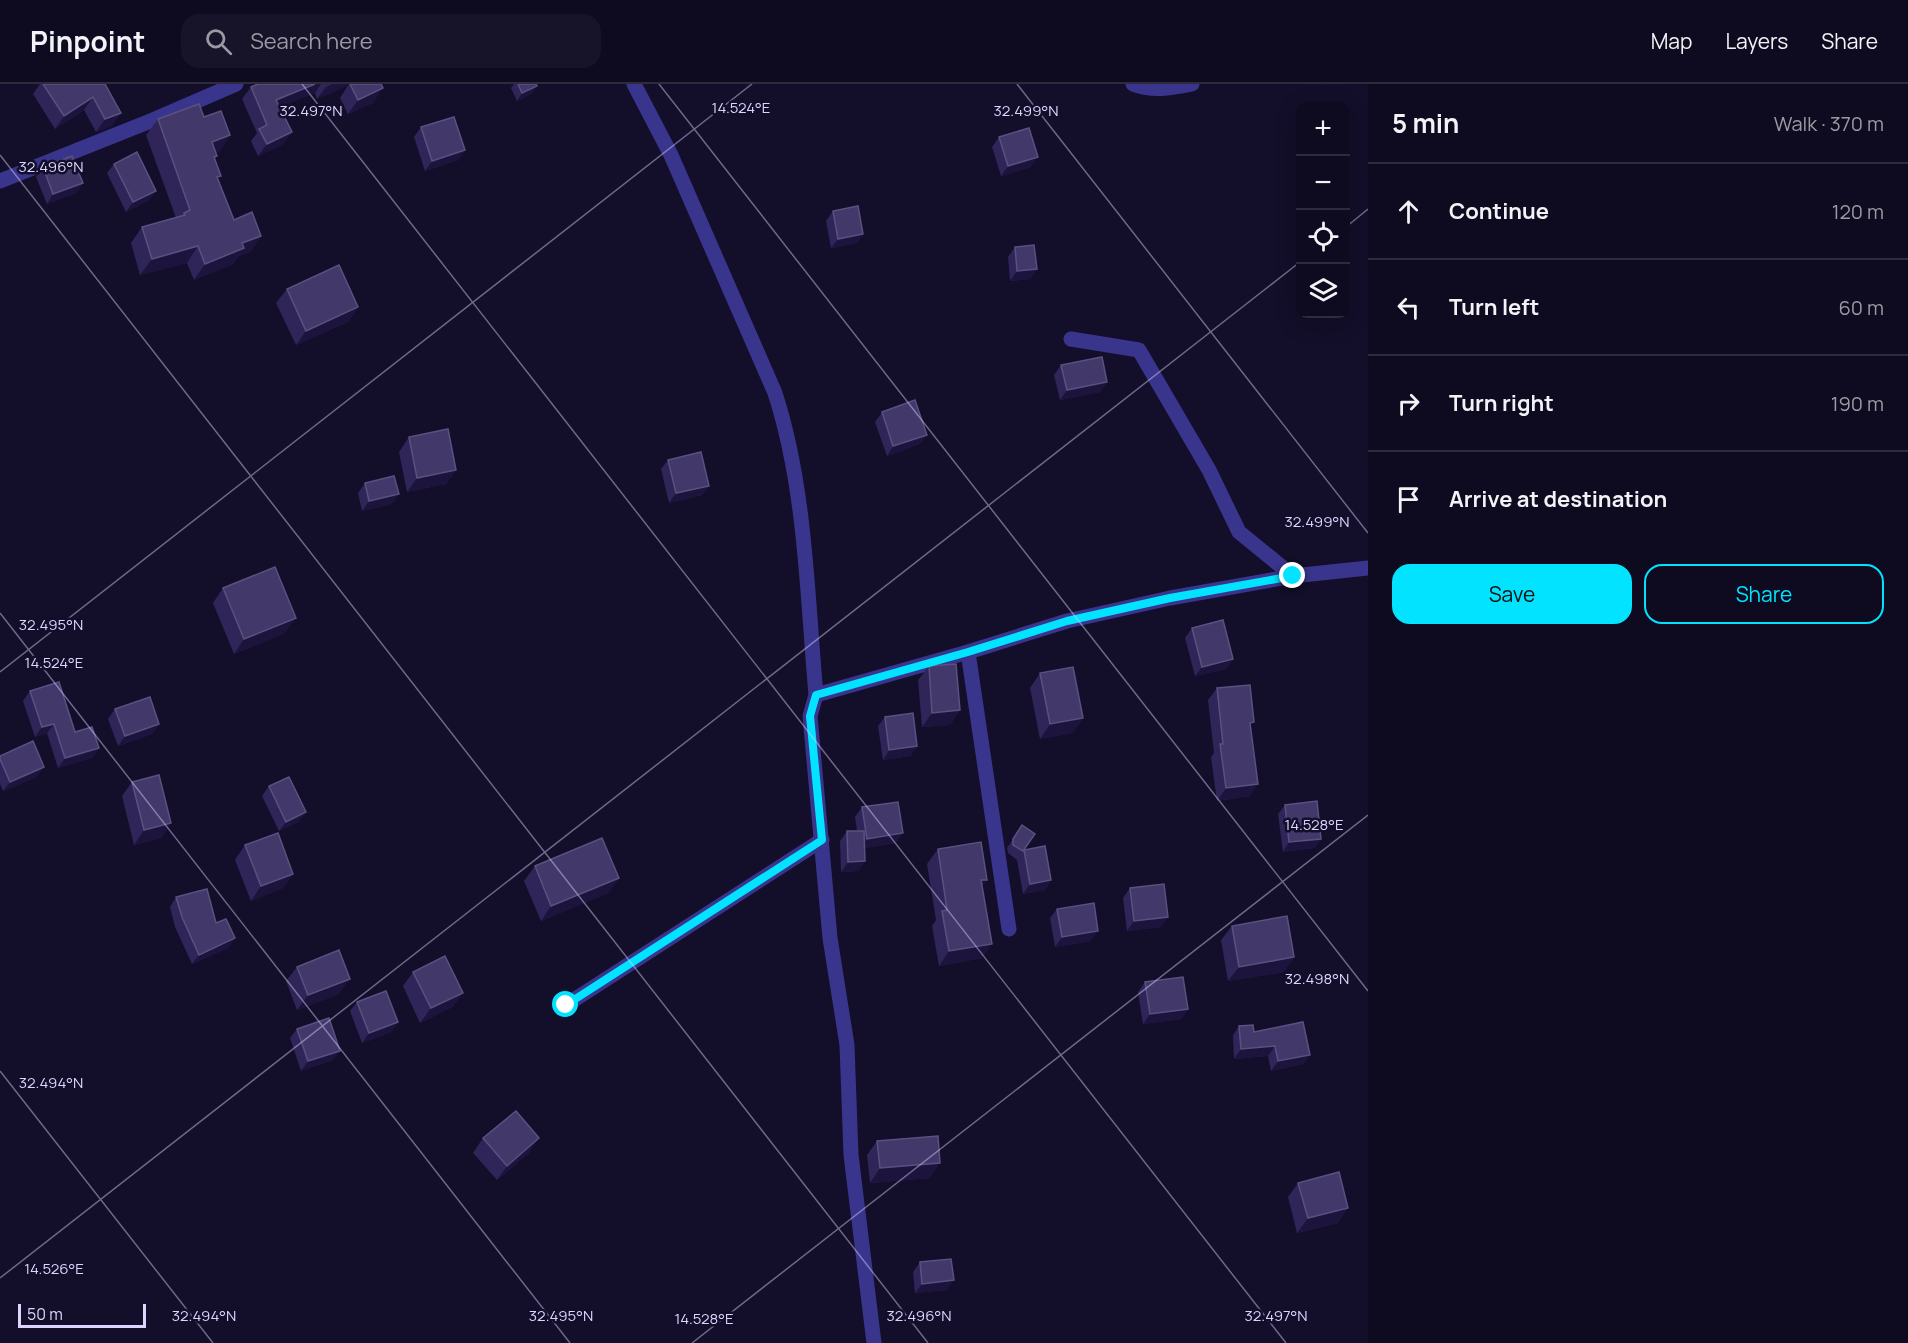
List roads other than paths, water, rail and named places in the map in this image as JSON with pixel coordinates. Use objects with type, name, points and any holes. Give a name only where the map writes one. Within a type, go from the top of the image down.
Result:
[{"type":"street","points":[[0,181],[236,84]]},
{"type":"street","points":[[634,84],[671,155],[775,393],[787,431],[798,495],[816,695],[810,716],[830,938],[847,1045],[851,1155],[874,1343]]},
{"type":"street","points":[[1133,84],[1146,89],[1165,89],[1192,84]]},
{"type":"street","points":[[1071,339],[1138,350],[1209,470],[1239,532],[1293,576]]},
{"type":"street","points":[[816,695],[1067,621],[1170,598],[1293,576],[1368,568]]},
{"type":"street","points":[[968,652],[1009,929]]},
{"type":"street","points":[[566,1005],[822,840]]}]
